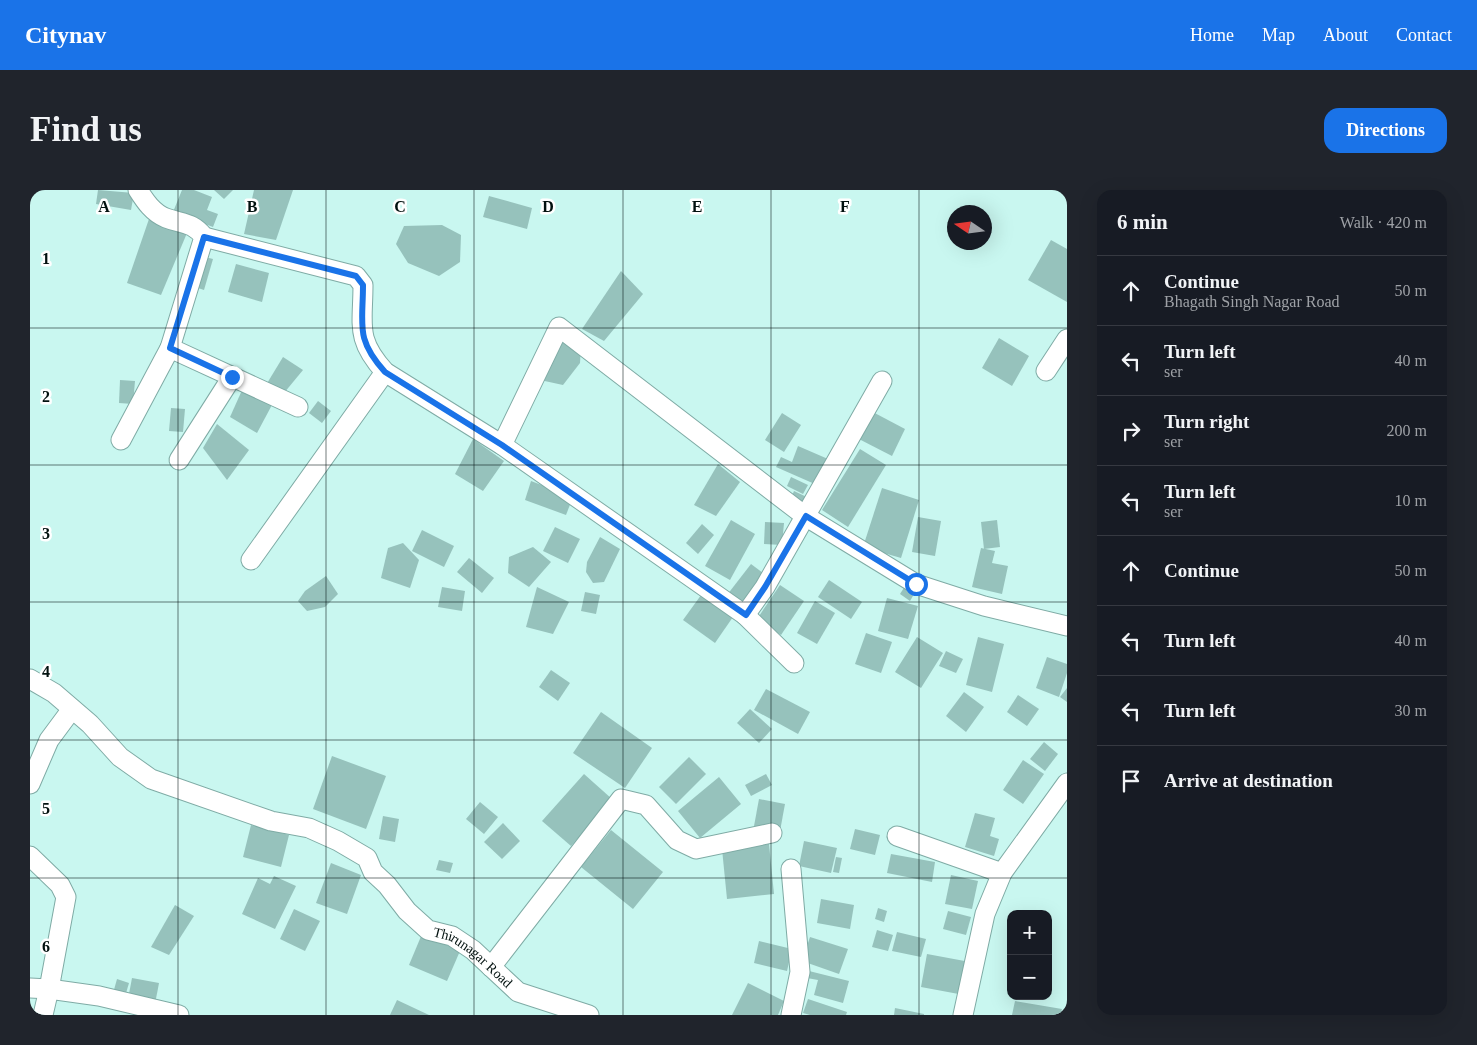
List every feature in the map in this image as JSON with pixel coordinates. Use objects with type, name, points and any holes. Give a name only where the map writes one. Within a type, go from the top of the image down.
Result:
[{"type":"street","points":[[138,190],[156,212],[166,218],[197,227],[204,237],[356,276],[363,285],[361,330],[370,356],[385,372],[502,445],[746,615],[794,663]]},
{"type":"street","points":[[121,440],[170,348],[204,237]]},
{"type":"street","points":[[502,445],[559,327],[806,516],[916,584],[984,606],[1067,626]]},
{"type":"street","points":[[1046,371],[1067,339]]},
{"type":"street","points":[[170,348],[298,407]]},
{"type":"street","points":[[251,560],[385,372]]},
{"type":"street","points":[[180,460],[232,377]]},
{"type":"street","points":[[746,615],[765,587],[882,381]]},
{"type":"street","name":"Thirunagar Road","points":[[30,679],[54,693],[90,724],[120,756],[151,779],[212,802],[271,820],[309,828],[367,858],[374,872],[387,885],[407,911],[428,930],[452,936],[473,950],[518,992],[589,1015]]},
{"type":"street","points":[[30,784],[49,740],[72,709]]},
{"type":"street","points":[[963,1015],[985,914],[1002,872],[1067,783]]},
{"type":"street","points":[[491,967],[621,799],[646,805],[677,840],[696,849],[772,833]]},
{"type":"street","points":[[897,836],[1002,872]]},
{"type":"street","points":[[30,856],[60,885],[66,898],[44,1015]]},
{"type":"street","points":[[791,869],[800,972],[791,1015]]},
{"type":"street","points":[[30,988],[98,996],[179,1015]]},
{"type":"building","points":[[98,190],[134,193],[131,210],[96,204]]},
{"type":"building","points":[[182,190],[194,190],[212,197],[207,210],[218,214],[213,227],[173,212]]},
{"type":"building","points":[[214,190],[233,190],[224,199]]},
{"type":"building","points":[[254,190],[293,190],[276,240],[244,234]]},
{"type":"building","points":[[489,196],[532,208],[527,229],[483,217]]},
{"type":"building","points":[[150,216],[187,233],[161,295],[127,283]]},
{"type":"building","points":[[442,225],[461,235],[460,262],[439,276],[408,263],[396,244],[404,226]]},
{"type":"building","points":[[1051,240],[1067,249],[1067,302],[1028,280]]},
{"type":"building","points":[[201,256],[213,259],[204,290],[192,286]]},
{"type":"building","points":[[236,264],[269,273],[262,302],[228,292]]},
{"type":"building","points":[[621,271],[643,294],[604,341],[582,329]]},
{"type":"building","points":[[547,335],[581,345],[580,363],[563,385],[540,380]]},
{"type":"building","points":[[999,338],[1029,356],[1012,386],[982,368]]},
{"type":"building","points":[[283,357],[303,370],[284,393],[266,385]]},
{"type":"building","points":[[120,380],[135,381],[133,404],[119,403]]},
{"type":"building","points":[[243,388],[273,403],[257,433],[230,417]]},
{"type":"building","points":[[318,401],[331,411],[322,423],[309,413]]},
{"type":"building","points":[[171,408],[185,409],[183,432],[169,431]]},
{"type":"building","points":[[869,410],[905,429],[892,456],[855,437]]},
{"type":"building","points":[[782,413],[801,425],[784,452],[765,440]]},
{"type":"building","points":[[217,424],[249,450],[227,480],[203,448]]},
{"type":"building","points":[[473,439],[504,461],[483,491],[455,474]]},
{"type":"building","points":[[798,446],[828,459],[817,485],[776,467],[781,457],[792,462]]},
{"type":"building","points":[[860,449],[886,465],[848,527],[822,510]]},
{"type":"building","points":[[718,464],[740,482],[716,516],[694,505]]},
{"type":"building","points":[[791,477],[808,485],[803,494],[787,486]]},
{"type":"building","points":[[531,481],[573,497],[566,515],[525,500]]},
{"type":"building","points":[[882,488],[919,500],[901,558],[863,547]]},
{"type":"building","points":[[794,491],[811,499],[806,508],[790,500]]},
{"type":"building","points":[[918,517],[941,521],[935,556],[912,552]]},
{"type":"building","points":[[731,520],[755,534],[730,580],[705,566]]},
{"type":"building","points":[[997,520],[1000,547],[984,549],[981,522]]},
{"type":"building","points":[[765,522],[784,523],[782,545],[764,544]]},
{"type":"building","points":[[702,524],[714,535],[698,554],[686,543]]},
{"type":"building","points":[[555,527],[580,539],[568,563],[543,551]]},
{"type":"building","points":[[422,530],[454,546],[444,567],[412,551]]},
{"type":"building","points":[[600,537],[620,549],[604,582],[593,583],[586,572],[587,562]]},
{"type":"building","points":[[403,543],[419,560],[410,588],[381,578],[388,548]]},
{"type":"building","points":[[533,547],[551,562],[529,587],[508,573],[509,557]]},
{"type":"building","points":[[981,548],[995,551],[992,563],[1008,566],[1002,594],[972,587]]},
{"type":"building","points":[[469,558],[494,578],[482,593],[457,572]]},
{"type":"building","points":[[751,564],[767,576],[743,607],[727,595]]},
{"type":"building","points":[[326,576],[338,594],[325,607],[307,611],[298,601],[305,591]]},
{"type":"building","points":[[829,580],[862,602],[851,619],[818,597]]},
{"type":"building","points":[[907,583],[917,589],[910,601],[900,594]]},
{"type":"building","points":[[780,585],[804,601],[781,635],[757,619]]},
{"type":"building","points":[[442,587],[465,591],[462,611],[438,607]]},
{"type":"building","points":[[537,587],[569,602],[553,634],[526,627]]},
{"type":"building","points":[[704,591],[735,614],[715,643],[683,620]]},
{"type":"building","points":[[585,592],[600,595],[596,614],[581,611]]},
{"type":"building","points":[[887,598],[918,606],[908,639],[878,631]]},
{"type":"building","points":[[815,601],[835,613],[817,644],[797,633]]},
{"type":"building","points":[[866,633],[892,642],[881,673],[855,664]]},
{"type":"building","points":[[917,637],[943,653],[921,688],[895,672]]},
{"type":"building","points":[[978,637],[1004,644],[992,692],[966,685]]},
{"type":"building","points":[[946,651],[963,659],[956,673],[939,666]]},
{"type":"building","points":[[1047,657],[1067,664],[1067,673],[1059,697],[1036,688]]},
{"type":"building","points":[[551,670],[570,683],[558,701],[539,687]]},
{"type":"building","points":[[1067,688],[1067,702],[1060,697]]},
{"type":"building","points":[[766,689],[810,712],[798,734],[754,710]]},
{"type":"building","points":[[964,692],[984,707],[966,732],[946,716]]},
{"type":"building","points":[[1018,695],[1039,709],[1027,726],[1007,712]]},
{"type":"building","points":[[750,709],[772,729],[759,743],[737,723]]},
{"type":"building","points":[[601,712],[652,748],[625,788],[573,753]]},
{"type":"building","points":[[1044,742],[1058,754],[1045,771],[1030,759]]},
{"type":"building","points":[[332,756],[386,776],[366,829],[313,809]]},
{"type":"building","points":[[689,757],[706,774],[676,804],[659,787]]},
{"type":"building","points":[[1023,760],[1044,774],[1023,804],[1003,790]]},
{"type":"building","points":[[584,774],[612,799],[571,846],[542,821]]},
{"type":"building","points":[[766,774],[772,785],[751,796],[745,785]]},
{"type":"building","points":[[719,777],[741,804],[700,838],[678,811]]},
{"type":"building","points":[[759,799],[785,804],[780,831],[754,826]]},
{"type":"building","points":[[480,802],[498,817],[484,834],[466,819]]},
{"type":"building","points":[[975,813],[995,818],[990,836],[999,839],[994,856],[965,847]]},
{"type":"building","points":[[383,816],[399,819],[395,842],[379,839]]},
{"type":"building","points":[[503,823],[520,841],[502,859],[484,842]]},
{"type":"building","points":[[251,825],[289,835],[281,867],[243,857]]},
{"type":"building","points":[[855,829],[880,835],[875,855],[850,849]]},
{"type":"building","points":[[611,830],[663,872],[633,909],[581,867]]},
{"type":"building","points":[[804,841],[837,848],[831,873],[799,866]]},
{"type":"building","points":[[769,844],[774,894],[727,899],[722,849]]},
{"type":"building","points":[[891,854],[935,862],[932,882],[887,873]]},
{"type":"building","points":[[836,857],[842,858],[839,873],[833,872]]},
{"type":"building","points":[[439,860],[453,863],[450,873],[436,870]]},
{"type":"building","points":[[331,863],[361,875],[347,914],[316,903]]},
{"type":"building","points":[[951,875],[978,881],[972,909],[945,904]]},
{"type":"building","points":[[274,876],[296,886],[275,929],[242,914],[258,878],[270,884]]},
{"type":"building","points":[[821,899],[854,905],[850,929],[817,923]]},
{"type":"building","points":[[175,905],[194,916],[169,955],[151,947]]},
{"type":"building","points":[[878,908],[887,911],[884,922],[875,919]]},
{"type":"building","points":[[294,909],[320,921],[305,951],[280,939]]},
{"type":"building","points":[[948,911],[971,917],[966,935],[943,929]]},
{"type":"building","points":[[877,930],[893,935],[888,951],[872,947]]},
{"type":"building","points":[[897,932],[926,939],[921,957],[892,951]]},
{"type":"building","points":[[422,934],[460,951],[447,981],[409,965]]},
{"type":"building","points":[[810,937],[848,949],[839,974],[802,961]]},
{"type":"building","points":[[759,941],[792,949],[787,971],[754,963]]},
{"type":"building","points":[[927,954],[970,962],[964,995],[921,987]]},
{"type":"building","points":[[809,971],[849,981],[843,1003],[814,995],[818,980],[807,978]]},
{"type":"building","points":[[132,978],[159,983],[155,1004],[128,999]]},
{"type":"building","points":[[117,979],[129,983],[124,1000],[112,997]]},
{"type":"building","points":[[748,983],[784,1001],[778,1015],[732,1015]]},
{"type":"building","points":[[808,999],[847,1012],[846,1015],[810,1015],[803,1013]]},
{"type":"building","points":[[397,1000],[429,1015],[390,1015]]},
{"type":"building","points":[[1015,1001],[1062,1009],[1060,1015],[1012,1015]]},
{"type":"building","points":[[895,1008],[924,1014],[924,1015],[894,1015]]},
{"type":"route","points":[[232,377],[170,348],[204,237],[356,276],[363,285],[361,330],[370,356],[385,372],[502,445],[746,615],[765,587],[806,516],[916,584]]}]
